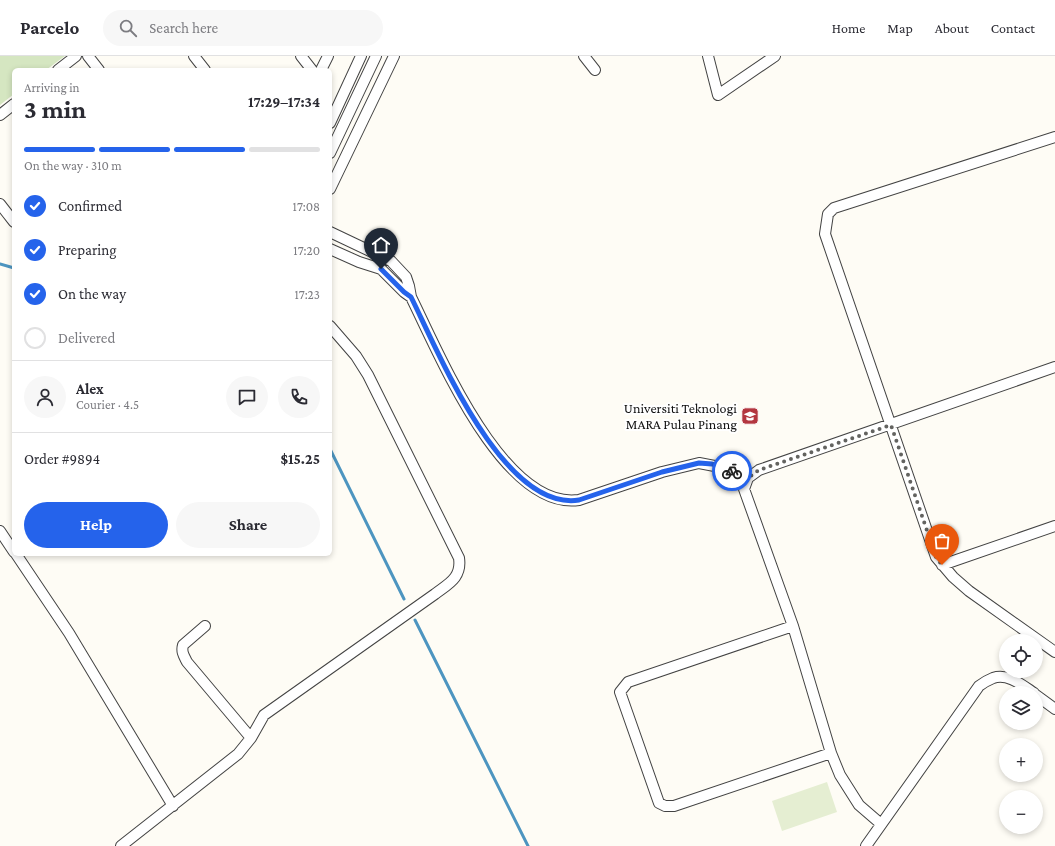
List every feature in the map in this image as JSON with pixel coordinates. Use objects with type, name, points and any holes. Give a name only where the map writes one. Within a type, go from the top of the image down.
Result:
[{"type":"street","points":[[61,68],[76,56]]},
{"type":"street","points":[[88,56],[98,68]]},
{"type":"street","points":[[194,56],[204,68]]},
{"type":"street","points":[[301,56],[310,68]]},
{"type":"street","points":[[322,68],[328,56]]},
{"type":"street","points":[[332,119],[361,56]]},
{"type":"street","points":[[332,149],[376,56]]},
{"type":"street","points":[[332,185],[394,56]]},
{"type":"street","points":[[584,56],[595,70]]},
{"type":"street","points":[[708,56],[718,95],[775,56]]},
{"type":"street","points":[[0,114],[12,105]]},
{"type":"street","points":[[1055,137],[834,208],[828,214],[826,234],[936,557],[953,577],[969,591],[1055,652]]},
{"type":"street","points":[[2,211],[12,220]]},
{"type":"street","points":[[332,233],[392,261],[406,277],[411,297],[454,384],[481,431],[518,476],[535,488],[549,496],[562,501],[570,502],[662,472],[699,463],[725,468],[748,478]]},
{"type":"street","points":[[332,250],[359,262],[381,269],[411,297]]},
{"type":"street","points":[[121,846],[238,754],[251,738],[264,715],[435,594],[453,580],[458,573],[460,567],[459,558],[368,375],[356,356],[332,328]]},
{"type":"street","points":[[882,824],[859,805],[840,775],[831,753],[793,626],[744,489],[748,478],[759,470],[1055,367]]},
{"type":"street","points":[[942,565],[1055,526]]},
{"type":"street","points":[[0,531],[12,549]]},
{"type":"street","points":[[17,556],[69,633],[173,806]]},
{"type":"street","points":[[204,626],[183,645],[182,653],[187,662],[251,738]]},
{"type":"street","points":[[793,626],[628,682],[620,692],[659,804],[665,806],[674,806],[831,753]]},
{"type":"street","points":[[866,846],[979,686],[994,678],[1007,677],[1024,686]]},
{"type":"street","points":[[1043,700],[1055,709]]},
{"type":"green space","points":[[0,56],[65,56],[49,68],[12,68],[12,96],[0,105]]},
{"type":"green space","points":[[827,782],[837,812],[782,831],[772,801]]},
{"type":"waterway","points":[[0,264],[12,267]]},
{"type":"waterway","points":[[332,453],[404,599]]},
{"type":"waterway","points":[[415,620],[528,846]]},
{"type":"way so far","points":[[732,471],[748,478],[759,470],[891,425],[936,557],[942,565]]},
{"type":"place","name":"Universiti Teknologi MARA Pulau Pinang","points":[[750,416]]},
{"type":"route","points":[[381,269],[411,297],[454,384],[481,431],[518,476],[535,488],[549,496],[562,501],[570,502],[662,472],[699,463],[712,464],[732,471]]}]
